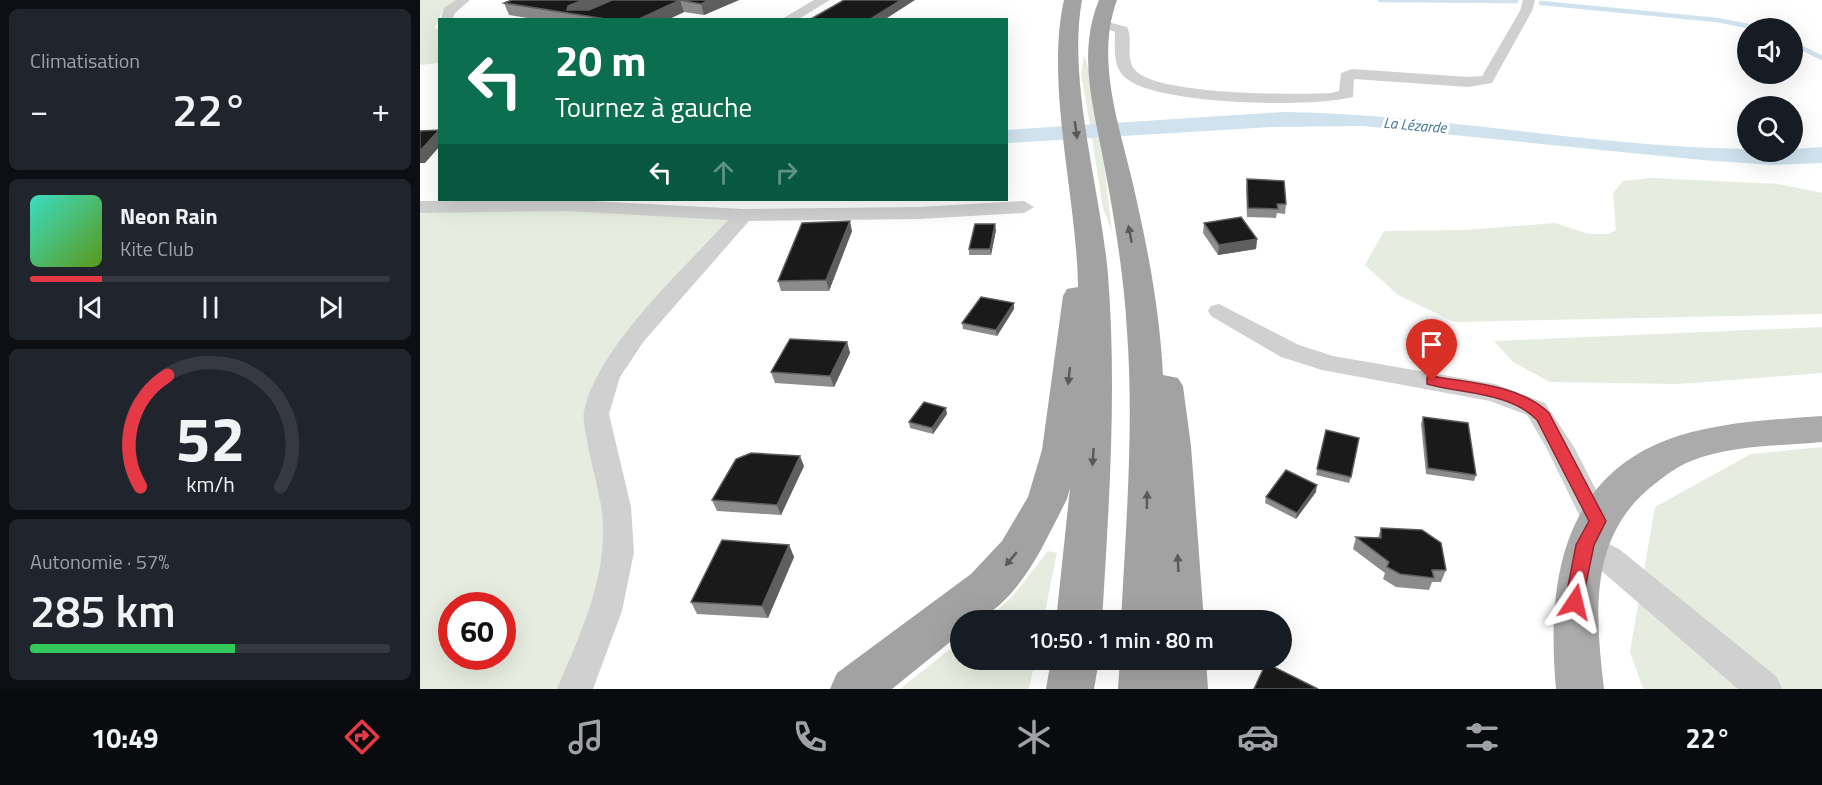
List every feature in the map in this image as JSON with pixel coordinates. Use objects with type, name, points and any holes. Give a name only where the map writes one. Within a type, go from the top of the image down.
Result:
[{"type":"highway","points":[[1073,0],[1069,34],[1071,96],[1088,214],[1095,326],[1094,453],[1080,610]]},
{"type":"highway","points":[[1069,34],[1082,0]]},
{"type":"highway","points":[[1108,0],[1100,31],[1103,96],[1136,264],[1144,334],[1148,442],[1144,610]]},
{"type":"highway","points":[[1100,31],[1121,0]]},
{"type":"highway","points":[[854,689],[987,587],[1017,553],[1047,499],[1061,450],[1088,214]]},
{"type":"highway","points":[[1136,264],[1160,319],[1172,446],[1180,610]]},
{"type":"highway","points":[[1070,689],[1073,670]]},
{"type":"highway","points":[[1142,689],[1143,670]]},
{"type":"highway","points":[[1183,670],[1184,689]]},
{"type":"main road","points":[[1580,689],[1575,602],[1591,533],[1614,495],[1632,477],[1679,450],[1734,437],[1822,429]]},
{"type":"street","points":[[446,18],[449,11],[464,0]]},
{"type":"street","points":[[790,18],[824,0]]},
{"type":"street","points":[[1100,31],[1122,30],[1122,55],[1125,68],[1143,83],[1193,92],[1298,100],[1329,99],[1347,94],[1346,76],[1348,74],[1468,82],[1487,80],[1526,10],[1529,0]]},
{"type":"street","points":[[420,207],[566,205],[743,214],[919,213],[1024,207]]},
{"type":"street","points":[[575,689],[606,611],[619,552],[616,507],[596,414],[608,376],[636,336],[743,214]]},
{"type":"street","points":[[1219,311],[1290,351],[1331,364],[1495,393],[1536,409],[1560,447],[1591,533],[1608,558],[1764,689]]},
{"type":"shaded area","points":[[420,0],[456,0],[443,10],[435,27],[438,30],[438,63],[420,65]]},
{"type":"shaded area","points":[[1084,55],[1099,125],[1090,125],[1081,74]]},
{"type":"shaded area","points":[[1092,138],[1101,138],[1112,232],[1103,208]]},
{"type":"shaded area","points":[[1651,178],[1779,184],[1822,193],[1822,314],[1454,322],[1398,295],[1365,265],[1384,231],[1464,230],[1555,223],[1589,234],[1609,234],[1616,230],[1613,193],[1623,181]]},
{"type":"shaded area","points":[[420,207],[743,215],[636,336],[596,414],[616,507],[575,689],[420,689]]},
{"type":"shaded area","points":[[1822,327],[1822,373],[1679,384],[1550,382],[1513,362],[1494,341]]},
{"type":"shaded area","points":[[1822,447],[1822,689],[1643,689],[1630,652],[1655,507],[1751,454]]},
{"type":"shaded area","points":[[1048,551],[1057,553],[1045,610],[997,610],[1011,598]]},
{"type":"shaded area","points":[[950,649],[950,670],[1033,670],[1029,689],[900,689]]},
{"type":"water","name":"La Lézarde","points":[[1283,112],[1400,118],[1631,143],[1737,149],[1737,162],[1803,162],[1803,148],[1822,147],[1822,163],[1772,165],[1702,160],[1363,126],[1273,127],[1008,143],[1008,130]]},
{"type":"building","points":[[512,0],[583,0],[568,6],[567,10],[589,10],[612,0],[680,0],[641,18],[599,18],[504,3]]},
{"type":"building","points":[[680,0],[709,0],[701,4]]},
{"type":"building","points":[[844,0],[901,0],[872,18],[812,18]]},
{"type":"building","points":[[438,130],[420,151],[420,131]]},
{"type":"building","points":[[1247,179],[1284,181],[1286,204],[1277,204],[1278,209],[1248,208]]},
{"type":"building","points":[[1241,217],[1257,239],[1219,245],[1204,223]]},
{"type":"building","points":[[850,221],[826,280],[778,281],[802,223]]},
{"type":"building","points":[[975,224],[995,224],[990,249],[969,249]]},
{"type":"building","points":[[981,297],[1014,303],[996,330],[962,323]]},
{"type":"building","points":[[790,339],[847,342],[830,376],[771,372]]},
{"type":"building","points":[[924,402],[946,408],[932,428],[909,422]]},
{"type":"building","points":[[1423,417],[1468,423],[1476,475],[1428,468]]},
{"type":"building","points":[[1326,430],[1359,438],[1351,477],[1317,469]]},
{"type":"building","points":[[751,453],[800,456],[777,505],[712,500],[736,459]]},
{"type":"building","points":[[1286,470],[1317,485],[1297,513],[1266,497]]},
{"type":"building","points":[[1381,528],[1422,530],[1441,543],[1446,570],[1432,570],[1434,578],[1400,574],[1387,567],[1389,562],[1356,537],[1381,538]]},
{"type":"building","points":[[722,540],[789,545],[762,606],[691,602]]},
{"type":"building","points":[[1263,670],[1280,670],[1318,689],[1254,689]]},
{"type":"waterway","points":[[1380,0],[1516,1]]},
{"type":"waterway","points":[[1541,3],[1737,24]]},
{"type":"waterway","points":[[1803,48],[1822,58]]},
{"type":"route","points":[[1432,381],[1508,396],[1536,409],[1543,417],[1598,521],[1585,545],[1575,602]]}]
